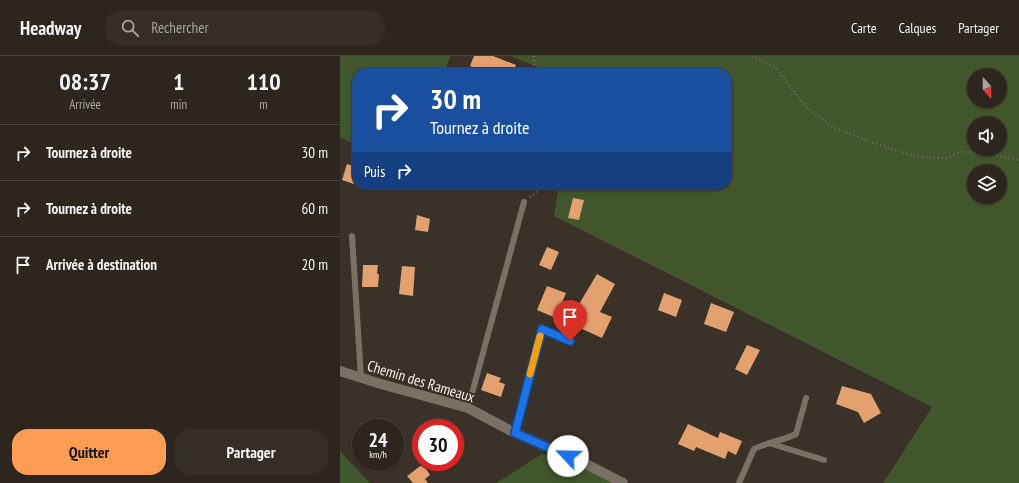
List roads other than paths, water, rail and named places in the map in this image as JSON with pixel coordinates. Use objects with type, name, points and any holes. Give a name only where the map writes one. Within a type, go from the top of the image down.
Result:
[{"type":"street","name":"Chemin des Rameaux","points":[[340,371],[468,408],[515,433],[582,462],[623,483]]},
{"type":"lane","points":[[468,408],[524,202]]},
{"type":"lane","points":[[352,236],[361,378]]},
{"type":"lane","points":[[515,433],[542,329],[570,341]]},
{"type":"lane","points":[[739,483],[754,448],[768,442],[785,439],[796,434],[806,398]]},
{"type":"lane","points":[[768,442],[824,460]]}]
